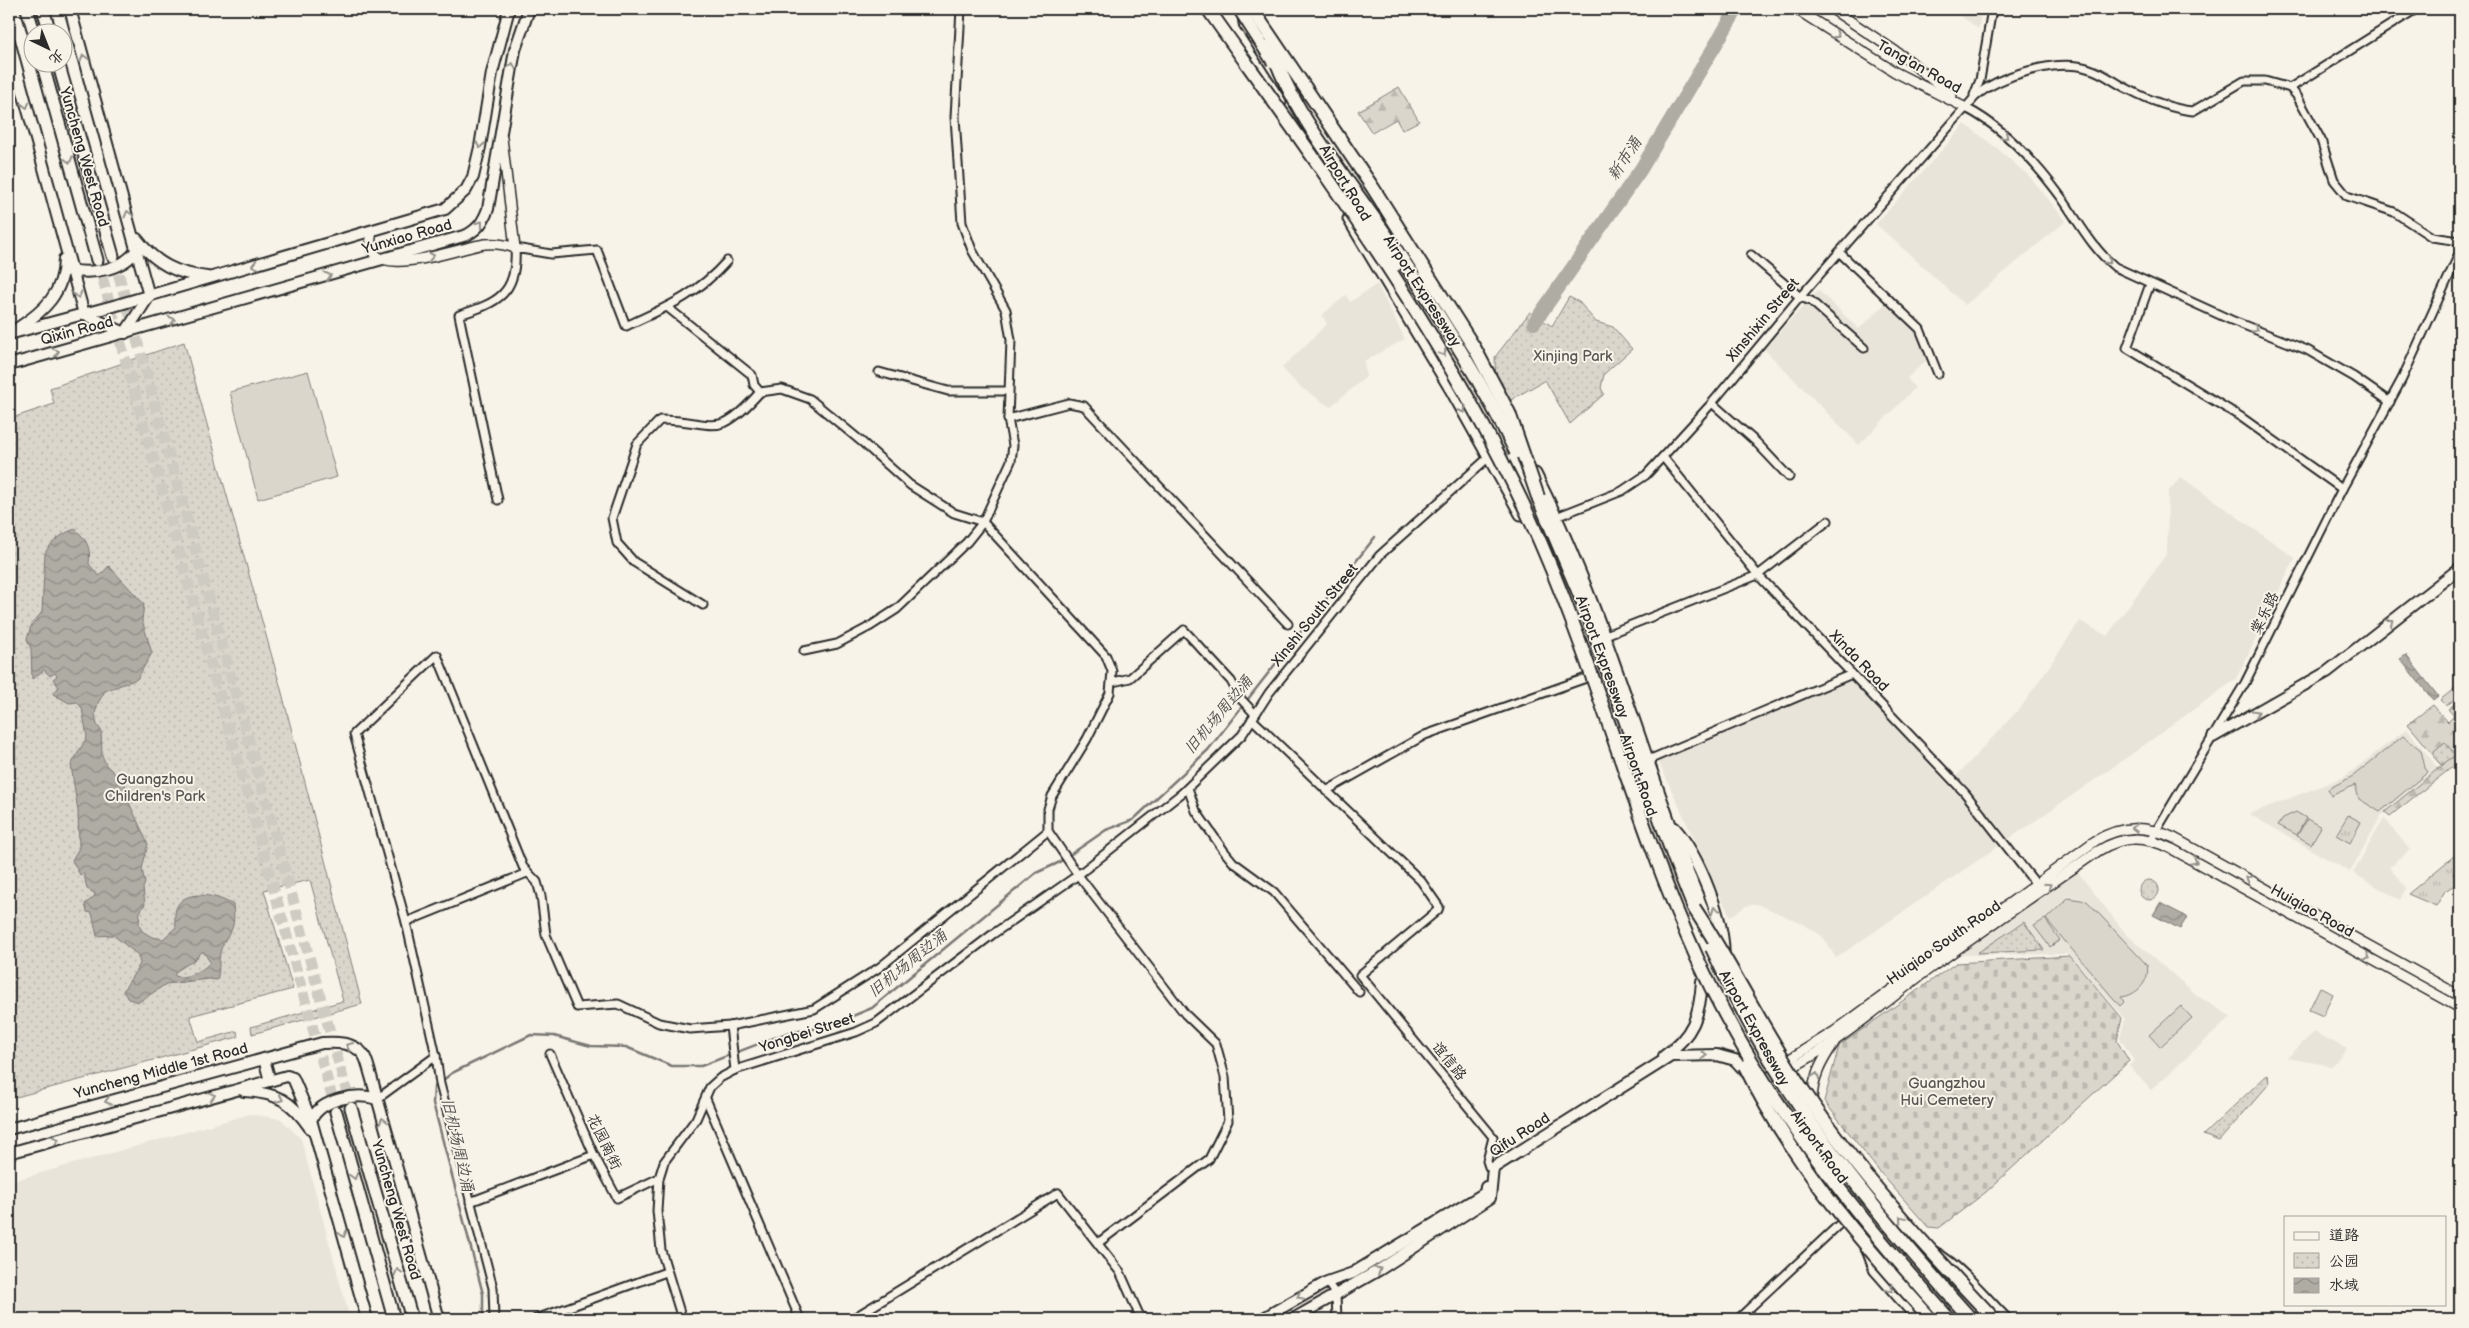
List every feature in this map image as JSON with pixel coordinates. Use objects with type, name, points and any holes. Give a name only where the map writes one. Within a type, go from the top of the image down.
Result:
[{"type":"highway","name":"Airport Expressway","points":[[1208,9],[1405,293],[1446,357],[1489,436],[1530,518],[1569,611],[1653,848],[1697,958],[1747,1055],[1807,1147],[1867,1226],[1949,1319]]},
{"type":"highway","points":[[1252,9],[1373,188],[1475,349],[1509,413],[1538,497]]},
{"type":"highway","name":"Airport Expressway","points":[[1260,9],[1273,52],[1301,109],[1399,254],[1457,346],[1511,442],[1538,497],[1593,628],[1674,858],[1694,908],[1741,1010],[1769,1060],[1802,1112],[1868,1201],[1972,1319]]},
{"type":"highway","points":[[1694,908],[1726,957],[1786,1064],[1822,1118],[1913,1233],[1994,1319]]},
{"type":"highway","points":[[1697,958],[1754,1085],[1787,1142],[1840,1214],[1931,1319]]},
{"type":"main road","points":[[27,9],[31,22]]},
{"type":"main road","points":[[43,9],[47,22]]},
{"type":"main road","points":[[9,41],[64,248],[84,314],[125,333],[149,296],[134,234],[70,9]]},
{"type":"main road","name":"Yunxiao Road","points":[[117,305],[372,232],[445,209],[466,190],[478,162],[492,73],[509,9]]},
{"type":"main road","name":"Yunxiao Road","points":[[125,333],[383,260],[467,235],[478,229],[484,222],[488,209],[515,50],[529,9]]},
{"type":"main road","name":"Airport Road","points":[[1220,9],[1250,53],[1490,456],[1546,567],[1589,677],[1653,862],[1702,981],[1756,1079],[1794,1139],[1851,1214],[1944,1319]]},
{"type":"main road","points":[[1230,9],[1233,27]]},
{"type":"main road","points":[[1239,9],[1396,265],[1424,308],[1477,376]]},
{"type":"main road","points":[[1252,9],[1272,40]]},
{"type":"main road","points":[[1260,9],[1272,40]]},
{"type":"main road","points":[[1250,53],[1246,38],[1252,31],[1260,31],[1272,40]]},
{"type":"main road","name":"Airport Road","points":[[1272,40],[1424,279],[1477,376],[1515,437],[1556,517],[1603,636],[1668,821],[1690,851],[1716,911],[1723,934],[1723,957],[1780,1069],[1812,1120],[1856,1180],[1904,1239],[1977,1319]]},
{"type":"main road","name":"Yuncheng West Road","points":[[45,72],[97,260]]},
{"type":"main road","name":"Yuncheng West Road","points":[[61,72],[113,256]]},
{"type":"main road","points":[[134,234],[153,258],[173,270],[210,277],[230,272]]},
{"type":"main road","points":[[9,333],[35,317],[57,293],[63,276],[64,248]]},
{"type":"main road","points":[[71,270],[94,272],[123,264],[128,261],[137,249]]},
{"type":"main road","name":"Qixin Road","points":[[9,333],[117,305]]},
{"type":"main road","name":"Qixin Road","points":[[9,365],[125,333]]},
{"type":"main road","points":[[2214,737],[2327,672],[2460,568]]},
{"type":"main road","name":"Qifu Road","points":[[1262,1319],[1327,1282],[1353,1273],[1485,1193],[1491,1168],[1668,1053],[1690,1030],[1698,1017],[1702,981]]},
{"type":"main road","name":"Yuncheng Middle 1st Road","points":[[9,1129],[322,1043],[338,1042],[364,1054],[377,1099]]},
{"type":"main road","name":"Qifu Road","points":[[1491,1168],[1671,1056],[1717,1055],[1741,1064],[1767,1097]]},
{"type":"main road","points":[[264,1059],[270,1081]]},
{"type":"main road","points":[[9,1153],[233,1090],[287,1076],[293,1078],[311,1120],[367,1319]]},
{"type":"main road","points":[[233,1090],[264,1092],[286,1101],[297,1109],[316,1137]]},
{"type":"main road","points":[[311,1120],[315,1112],[326,1104],[359,1095],[377,1099],[439,1319]]},
{"type":"main road","name":"Yuncheng West Road","points":[[351,1108],[412,1319]]},
{"type":"main road","name":"Yuncheng West Road","points":[[336,1112],[394,1319]]},
{"type":"main road","name":"Qifu Road","points":[[1293,1319],[1336,1296],[1490,1198],[1491,1168]]},
{"type":"main road","points":[[1865,1230],[1867,1252],[1875,1270],[1918,1319]]},
{"type":"main road","points":[[1904,1239],[1930,1248],[1945,1257],[2006,1319]]},
{"type":"street","points":[[804,650],[836,644],[869,628],[897,609],[967,542],[983,522],[1010,461],[1012,445],[1008,419],[1008,391],[1011,340],[1006,310],[972,250],[962,223],[955,117],[961,9]]},
{"type":"street","name":"Tang'an Road","points":[[1796,9],[1895,72],[1966,108]]},
{"type":"street","name":"Tang'an Road","points":[[1832,9],[1907,59],[1966,108]]},
{"type":"street","points":[[1966,108],[1980,80],[1992,9]]},
{"type":"street","points":[[2290,88],[2416,9]]},
{"type":"street","points":[[1966,108],[1982,91],[2002,79],[2035,70],[2066,67],[2088,68],[2144,96],[2186,110],[2200,109],[2244,81],[2266,81],[2290,88],[2297,96],[2321,140],[2334,180],[2348,196],[2394,212],[2432,237],[2460,241]]},
{"type":"street","points":[[1966,108],[1979,115],[2010,140],[2050,183],[2103,257],[2115,267],[2150,284],[2307,350],[2348,373],[2390,402]]},
{"type":"street","name":"Xinshixin Street","points":[[1556,517],[1635,484],[1663,457],[1712,403],[1800,297],[1966,108]]},
{"type":"street","points":[[498,500],[459,315],[485,307],[510,287],[516,267],[502,132]]},
{"type":"street","points":[[372,232],[370,246],[372,252],[376,258],[383,260],[418,259],[484,244],[504,244],[514,248],[550,254],[597,250],[626,326],[681,301],[713,277],[727,261]]},
{"type":"street","points":[[1839,252],[1920,329],[1938,374]]},
{"type":"street","name":"棠乐路","points":[[2150,841],[2245,683],[2342,490],[2402,379],[2460,252]]},
{"type":"street","points":[[1752,255],[1800,297],[1811,301],[1864,348]]},
{"type":"street","points":[[2150,284],[2127,348],[2241,418],[2342,490]]},
{"type":"street","points":[[667,307],[752,375],[754,385],[760,392]]},
{"type":"street","points":[[879,372],[948,391],[1008,391]]},
{"type":"street","points":[[703,605],[634,562],[617,543],[612,518],[637,444],[652,426],[660,420],[680,420],[709,426],[720,425],[741,414],[760,392],[782,389],[810,399],[910,485],[954,513],[983,522],[1106,656],[1112,671],[1113,682],[1110,693],[1087,739],[1059,781],[1052,796],[1048,809],[1048,832],[1078,875],[1185,1014],[1216,1044],[1225,1077],[1228,1121],[1209,1159],[1098,1243]]},
{"type":"street","points":[[1008,419],[1069,403],[1084,406],[1288,624]]},
{"type":"street","points":[[1712,403],[1756,442],[1789,477]]},
{"type":"street","name":"Xinshi South Street","points":[[1078,875],[1148,822],[1188,788],[1234,743],[1252,713],[1380,555],[1490,456]]},
{"type":"street","name":"Xinda Road","points":[[1663,457],[1758,575],[1965,793],[2036,884]]},
{"type":"street","points":[[1603,636],[1758,575],[1828,520]]},
{"type":"street","points":[[1113,682],[1130,678],[1184,630],[1232,681],[1240,698],[1252,713],[1326,791],[1425,735],[1589,677]]},
{"type":"street","points":[[494,1319],[493,1288],[440,1084],[436,1056],[406,922],[354,734],[437,655],[488,784],[527,872],[537,882],[541,896],[546,934],[577,1007],[618,1004],[659,1023],[673,1027],[690,1028],[730,1026],[814,1009],[822,1006],[880,967],[1048,832]]},
{"type":"street","points":[[1646,761],[1852,674]]},
{"type":"street","points":[[1188,788],[1196,811],[1233,862],[1274,892],[1359,992]]},
{"type":"street","name":"谊信路","points":[[1326,791],[1421,881],[1439,907],[1438,910],[1360,974],[1493,1137],[1487,1161],[1491,1168]]},
{"type":"street","name":"Huiqiao South Road","points":[[1756,1079],[1780,1069],[1838,1037],[2020,900],[2036,884],[2095,841],[2114,830],[2142,828],[2156,831]]},
{"type":"street","name":"Huiqiao Road","points":[[2156,831],[2187,845],[2460,996]]},
{"type":"street","name":"Huiqiao South Road","points":[[1780,1069],[2020,900],[2112,843],[2136,838],[2150,841]]},
{"type":"street","name":"Huiqiao Road","points":[[2150,841],[2172,849],[2460,1008]]},
{"type":"street","points":[[406,922],[527,872]]},
{"type":"street","name":"Yongbei Street","points":[[682,1319],[666,1272],[658,1230],[657,1197],[659,1178],[664,1162],[696,1119],[713,1083],[735,1070],[856,1032],[876,1022],[993,934],[1078,875]]},
{"type":"street","points":[[730,1026],[735,1070]]},
{"type":"street","points":[[1812,1120],[1814,1080],[1822,1062],[1838,1037]]},
{"type":"street","name":"花园南街","points":[[550,1054],[594,1155],[617,1198],[659,1178]]},
{"type":"street","points":[[377,1099],[436,1056]]},
{"type":"street","points":[[706,1098],[800,1319]]},
{"type":"street","points":[[470,1202],[594,1155]]},
{"type":"street","points":[[852,1319],[1058,1193],[1120,1272],[1141,1319]]},
{"type":"street","points":[[1738,1319],[1851,1214]]},
{"type":"street","points":[[536,1319],[666,1272]]},
{"type":"street","points":[[1327,1282],[1336,1296],[1337,1319]]},
{"type":"shaded area","points":[[1951,9],[1981,9],[1979,29],[1968,21]]},
{"type":"shaded area","points":[[1965,124],[1998,149],[2031,178],[2066,221],[1965,305],[1876,224]]},
{"type":"shaded area","points":[[1377,284],[1405,339],[1364,361],[1366,377],[1330,407],[1299,386],[1282,368],[1327,324],[1322,315],[1346,295],[1350,302]]},
{"type":"shaded area","points":[[1818,290],[1859,329],[1887,302],[1915,328],[1929,358],[1907,378],[1915,388],[1859,445],[1764,349]]},
{"type":"shaded area","points":[[2181,477],[2295,558],[2236,679],[2122,761],[1836,958],[1822,936],[1803,924],[1757,904],[1746,906],[1730,917],[1657,758],[1853,676],[1950,783],[2022,706],[2080,621],[2107,636],[2167,553],[2168,492]]},
{"type":"shaded area","points":[[2407,729],[2438,768],[2381,816],[2350,872],[2249,814],[2344,777]]},
{"type":"shaded area","points":[[2384,818],[2410,850],[2389,867],[2406,888],[2400,900],[2353,873]]},
{"type":"shaded area","points":[[2077,871],[2126,934],[2198,996],[2231,1017],[2151,1090],[2129,1066],[2134,1061],[2120,1038],[2125,1019],[2069,954],[1958,955]]},
{"type":"shaded area","points":[[2314,1032],[2347,1049],[2332,1066],[2287,1058]]},
{"type":"shaded area","points":[[250,1114],[281,1119],[301,1139],[350,1319],[9,1319],[9,1182]]},
{"type":"green space","points":[[1399,87],[1419,121],[1402,130],[1396,119],[1372,133],[1358,111]]},
{"type":"green space","name":"Xinjing Park","points":[[1569,297],[1579,302],[1596,322],[1613,327],[1632,349],[1604,374],[1601,388],[1604,394],[1570,424],[1545,380],[1497,408],[1495,357],[1530,312],[1552,326]]},
{"type":"green space","name":"Guangzhou Children's Park","points":[[184,342],[281,689],[362,1004],[252,1034],[251,1027],[343,1001],[310,880],[264,890],[293,989],[190,1016],[198,1042],[237,1031],[238,1037],[9,1099],[9,419],[54,404],[50,388]]},
{"type":"green space","points":[[308,371],[337,477],[258,499],[230,392]]},
{"type":"green space","points":[[2460,684],[2460,695],[2446,706],[2440,700]]},
{"type":"green space","points":[[2460,700],[2460,749],[2454,753],[2456,755],[2460,751],[2460,761],[2390,816],[2385,812],[2445,763],[2442,765],[2408,724],[2433,705],[2448,722],[2454,716],[2448,709]]},
{"type":"green space","points":[[2403,736],[2421,750],[2425,768],[2428,772],[2380,812],[2359,799],[2355,785],[2331,796],[2328,789],[2353,776]]},
{"type":"green space","points":[[2445,742],[2455,755],[2442,765],[2434,756],[2434,751]]},
{"type":"green space","points":[[2296,812],[2306,818],[2297,835],[2278,825],[2283,818]]},
{"type":"green space","points":[[2348,815],[2361,822],[2350,843],[2336,835]]},
{"type":"green space","points":[[2307,819],[2321,827],[2311,844],[2297,836]]},
{"type":"green space","points":[[2460,851],[2460,867],[2453,873],[2456,884],[2445,891],[2436,906],[2408,894]]},
{"type":"green space","points":[[2149,880],[2156,883],[2159,890],[2156,897],[2149,900],[2142,897],[2139,890],[2142,883]]},
{"type":"green space","points":[[2068,898],[2087,901],[2147,965],[2147,977],[2141,987],[2132,994],[2121,997],[2124,1002],[2120,1006],[2046,919]]},
{"type":"green space","points":[[2045,919],[2060,940],[2050,947],[2034,926]]},
{"type":"green space","points":[[2024,922],[2044,950],[1977,953]]},
{"type":"green space","name":"Guangzhou Hui Cemetery","points":[[2070,956],[2122,1018],[2117,1041],[2129,1061],[1986,1192],[1939,1228],[1928,1227],[1878,1170],[1824,1101],[1839,1046],[1956,963]]},
{"type":"green space","points":[[2320,987],[2333,994],[2323,1016],[2309,1010]]},
{"type":"green space","points":[[2181,1006],[2192,1018],[2160,1047],[2149,1035]]},
{"type":"green space","points":[[2268,1074],[2269,1084],[2219,1141],[2203,1135]]},
{"type":"water","points":[[75,529],[85,540],[89,548],[89,564],[99,576],[109,566],[144,604],[142,620],[152,653],[137,679],[105,691],[98,703],[95,714],[97,725],[101,730],[102,755],[106,765],[125,783],[126,796],[148,844],[142,869],[145,883],[143,888],[145,904],[140,912],[139,924],[142,931],[152,937],[163,939],[176,927],[175,914],[178,905],[184,899],[192,896],[213,897],[233,905],[234,923],[222,945],[217,980],[209,979],[166,984],[139,1002],[128,999],[123,991],[140,964],[138,955],[113,935],[97,936],[92,913],[87,912],[85,904],[94,897],[95,893],[87,889],[84,874],[80,875],[72,860],[79,848],[78,811],[71,765],[87,737],[82,708],[77,702],[69,703],[53,694],[59,687],[53,679],[57,676],[55,673],[50,676],[44,670],[32,679],[31,649],[27,639],[31,626],[42,612],[45,553],[54,541]],"holes":[[[203,951],[210,962],[194,974],[184,977],[175,976],[175,972],[194,960]]]},
{"type":"water","points":[[2406,655],[2438,696],[2433,700],[2400,659]]},
{"type":"water","points":[[2160,903],[2187,917],[2180,929],[2153,915]]},
{"type":"waterway","name":"新市涌","points":[[1534,323],[1641,169],[1737,9]]},
{"type":"waterway","name":"旧机场周边涌","points":[[442,1081],[452,1073],[531,1035],[554,1036],[591,1046],[626,1047],[672,1066],[701,1066],[787,1033],[826,1027],[872,1008],[1036,873],[1058,863],[1106,830],[1133,820],[1208,750],[1375,537]]},
{"type":"waterway","name":"旧机场周边涌","points":[[438,1084],[434,1087],[433,1103],[483,1294],[483,1319]]},
{"type":"tunnel","points":[[114,258],[351,1107]]},
{"type":"tunnel","points":[[98,262],[336,1111]]}]
